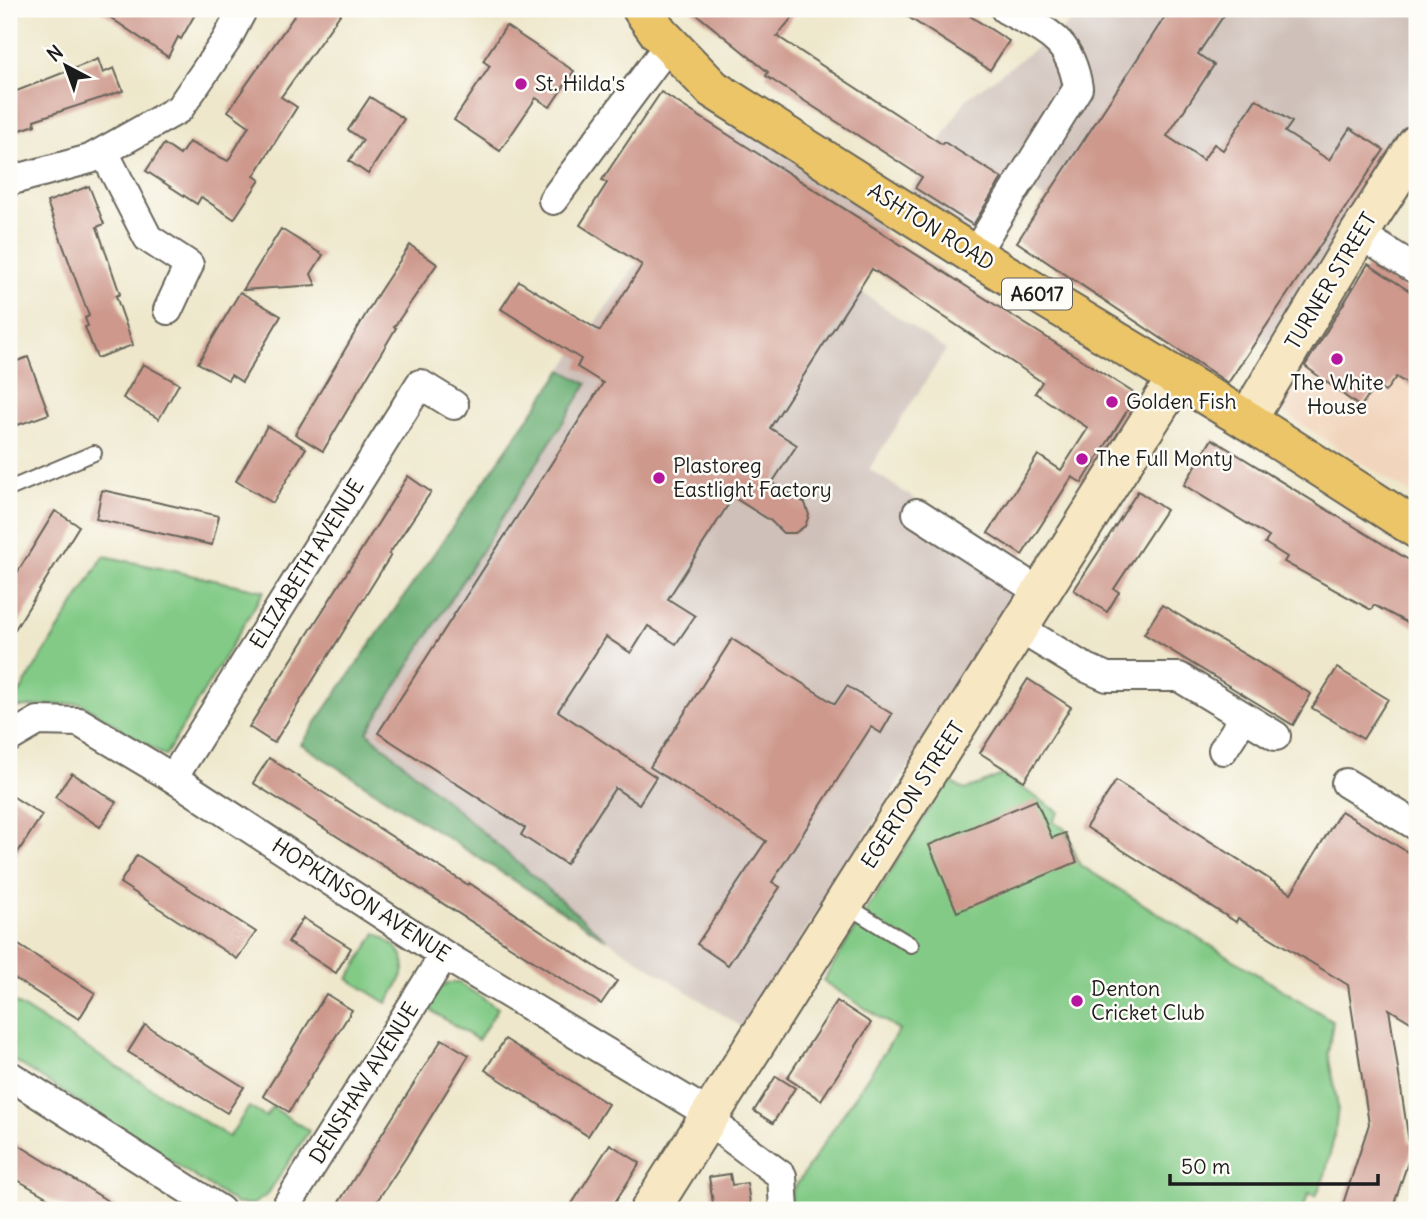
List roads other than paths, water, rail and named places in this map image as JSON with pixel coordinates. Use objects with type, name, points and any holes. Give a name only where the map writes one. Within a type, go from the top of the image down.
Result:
[{"type":"highway","name":"A6017","points":[[642,9],[669,44]]},
{"type":"highway","name":"ASHTON ROAD","points":[[669,44],[713,89],[974,255],[1247,420],[1417,529]]},
{"type":"street","points":[[9,181],[90,159],[179,109],[226,41],[243,9]]},
{"type":"street","points":[[974,255],[1078,88],[1073,61],[1053,36],[1004,9]]},
{"type":"street","points":[[553,200],[669,44]]},
{"type":"street","name":"TURNER STREET","points":[[1247,420],[1359,233],[1417,145]]},
{"type":"street","points":[[104,152],[148,238],[189,265],[168,310]]},
{"type":"street","points":[[1359,233],[1417,270]]},
{"type":"street","name":"EGERTON STREET","points":[[650,1210],[1176,379]]},
{"type":"street","name":"ELIZABETH AVENUE","points":[[173,778],[420,384],[454,405]]},
{"type":"street","points":[[917,513],[1041,593]]},
{"type":"street","points":[[1019,628],[1080,665],[1107,677],[1179,677],[1276,736]]},
{"type":"street","points":[[1223,750],[1244,717]]},
{"type":"street","name":"HOPKINSON AVENUE","points":[[9,738],[38,721],[79,722],[173,778],[444,955],[709,1114],[727,1135],[782,1176],[784,1210]]},
{"type":"street","points":[[1346,783],[1417,826]]},
{"type":"street","name":"DENSHAW AVENUE","points":[[284,1210],[444,955]]},
{"type":"street","points":[[9,1075],[220,1210]]},
{"type":"lane","points":[[9,489],[94,453]]},
{"type":"lane","points":[[843,903],[911,945]]},
{"type":"place","name":"St. Hilda's","points":[[521,84]]},
{"type":"place","name":"The White House","points":[[1337,359]]},
{"type":"place","name":"Golden Fish","points":[[1112,402]]},
{"type":"place","name":"The Full Monty","points":[[1082,459]]},
{"type":"place","name":"Plastoreg Eastlight Factory","points":[[659,478]]},
{"type":"place","name":"Denton Cricket Club","points":[[1077,1001]]}]
